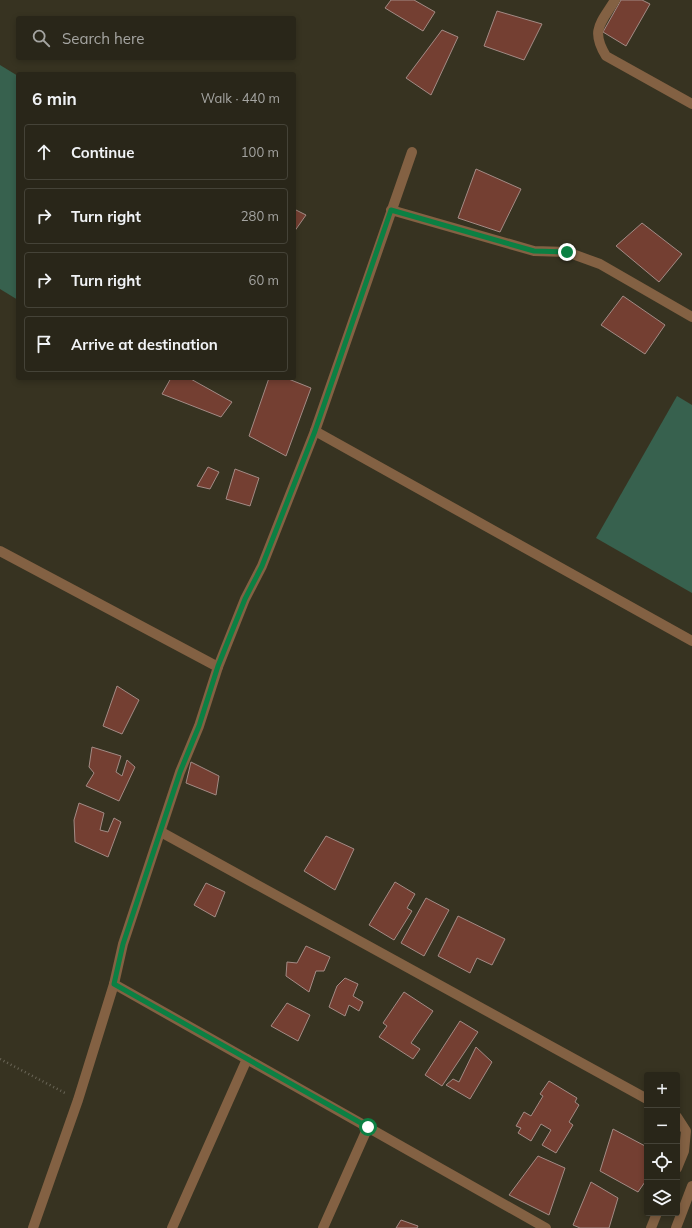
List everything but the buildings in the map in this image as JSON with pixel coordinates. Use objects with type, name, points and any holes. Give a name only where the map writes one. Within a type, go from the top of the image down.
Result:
[{"type":"street","points":[[615,0],[598,29],[598,44],[606,56],[692,104]]},
{"type":"street","points":[[33,1228],[78,1100],[114,984],[123,944],[180,772],[199,726],[218,666],[245,599],[262,566],[315,431],[412,152]]},
{"type":"street","points":[[391,210],[534,251],[567,252],[600,264],[692,317]]},
{"type":"street","points":[[315,431],[692,640]]},
{"type":"street","points":[[0,551],[218,666]]},
{"type":"street","points":[[161,832],[644,1097]]},
{"type":"street","points":[[114,984],[546,1228]]},
{"type":"street","points":[[172,1228],[247,1059]]},
{"type":"street","points":[[680,1122],[686,1131],[684,1151],[680,1161]]},
{"type":"street","points":[[323,1228],[368,1127]]},
{"type":"street","points":[[676,1228],[692,1186]]},
{"type":"street","points":[[651,1228],[657,1216]]},
{"type":"path","points":[[0,1059],[78,1100]]},
{"type":"green space","points":[[0,65],[16,75],[16,299],[0,289]]},
{"type":"green space","points":[[677,396],[692,405],[692,593],[596,538]]},
{"type":"route","points":[[368,1127],[114,984],[123,944],[180,772],[199,726],[218,666],[245,599],[262,566],[315,431],[391,210],[534,251],[567,252]]}]
